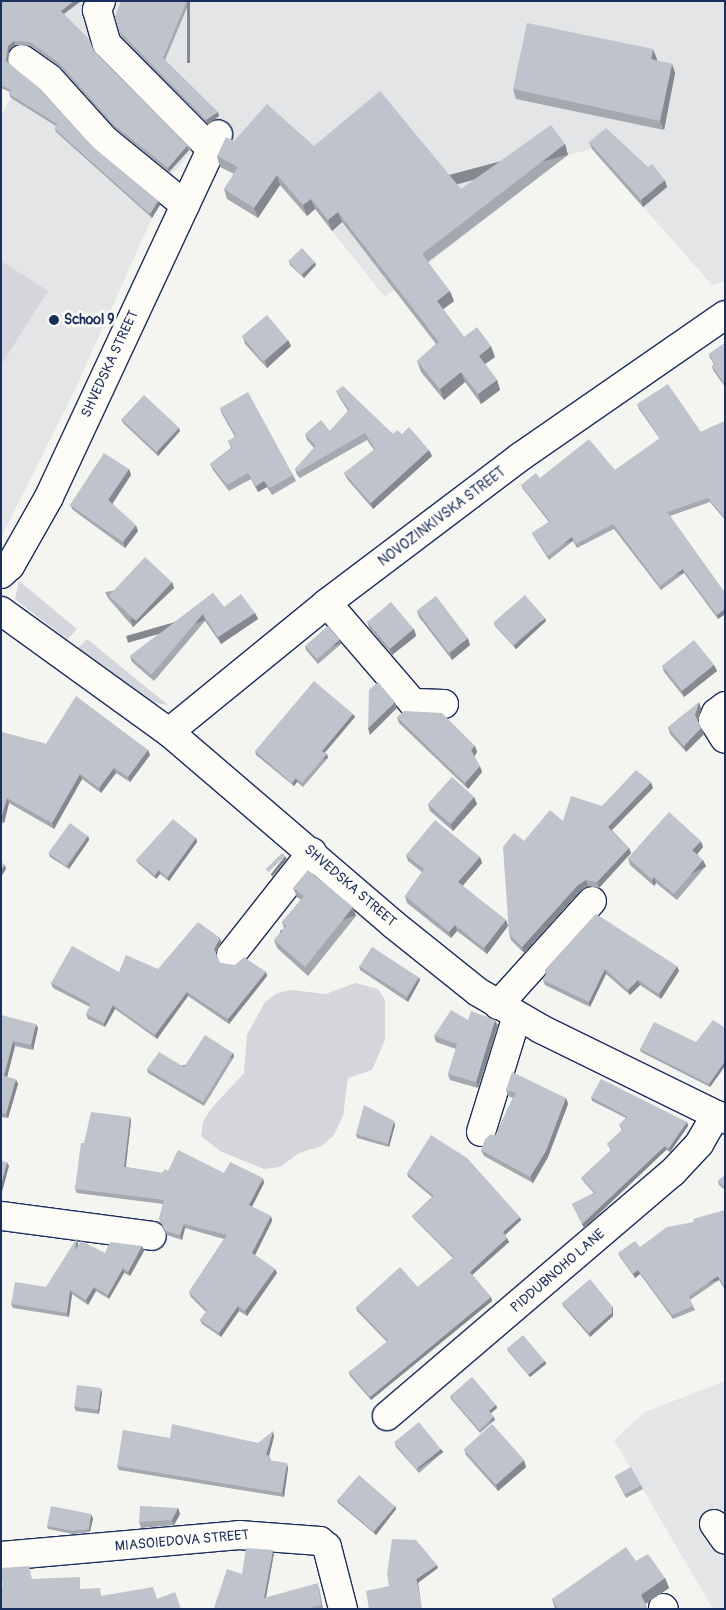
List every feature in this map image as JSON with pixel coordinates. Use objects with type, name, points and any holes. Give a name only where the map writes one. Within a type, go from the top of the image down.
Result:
[{"type":"street","name":"SHVEDSKA STREET","points":[[1,574],[10,566],[49,497],[214,142],[107,44],[97,10],[101,1]]},
{"type":"street","points":[[22,59],[48,78],[105,140],[185,205]]},
{"type":"street","name":"NOVOZINKIVSKA STREET","points":[[169,732],[327,604],[520,457],[725,315]]},
{"type":"street","points":[[327,604],[413,703],[444,704]]},
{"type":"street","name":"SHVEDSKA STREET","points":[[1,611],[169,732],[312,852],[393,924],[508,1011],[720,1117]]},
{"type":"street","points":[[725,706],[716,713],[713,720],[725,739]]},
{"type":"street","points":[[231,955],[312,852]]},
{"type":"street","points":[[481,1132],[508,1011],[592,901]]},
{"type":"street","name":"PIDDUBNOHO LANE","points":[[387,1416],[672,1173],[699,1144],[720,1117]]},
{"type":"street","points":[[1,1216],[152,1236]]},
{"type":"street","name":"MIASOIEDOVA STREET","points":[[1,1556],[239,1535],[320,1541],[327,1547],[343,1609]]},
{"type":"shaded area","points":[[13,1],[725,1],[725,281],[712,285],[592,149],[568,155],[385,297],[332,231],[342,222],[282,187],[239,152],[198,145],[167,180],[163,199],[152,218],[73,394],[1,538],[1,115],[13,94],[1,88],[1,79]]},
{"type":"shaded area","points":[[1,261],[48,291],[1,365]]},
{"type":"shaded area","points":[[19,581],[77,629],[67,640],[15,599]]},
{"type":"shaded area","points":[[87,639],[168,705],[150,702],[78,648]]},
{"type":"shaded area","points":[[355,983],[378,989],[385,1000],[385,1040],[372,1070],[348,1078],[343,1116],[334,1135],[322,1146],[299,1153],[280,1167],[264,1169],[220,1151],[201,1136],[203,1122],[210,1110],[244,1073],[247,1035],[265,1002],[277,993],[291,990],[326,994]]},
{"type":"shaded area","points":[[725,1381],[725,1609],[713,1609],[614,1440],[645,1412]]},
{"type":"building","points":[[1,1],[74,1],[61,11],[89,39],[94,51],[190,148],[187,146],[168,168],[114,125],[59,63],[30,42],[14,41],[8,46],[6,61],[37,86],[94,148],[158,201],[150,214],[55,129],[57,124],[9,94],[11,90],[1,85]]},
{"type":"building","points":[[121,1],[187,1],[163,58],[218,112],[206,120],[120,32],[115,17]]},
{"type":"building","points":[[527,23],[653,49],[651,59],[672,64],[660,121],[513,89]]},
{"type":"building","points":[[380,91],[461,189],[551,125],[565,144],[422,254],[450,291],[437,301],[464,337],[477,327],[491,346],[479,356],[497,380],[478,394],[461,372],[440,389],[417,361],[439,342],[338,212],[328,220],[311,199],[303,205],[277,175],[254,208],[224,189],[238,167],[217,156],[226,137],[234,141],[267,104],[314,146]]},
{"type":"building","points":[[606,128],[648,167],[652,164],[665,180],[641,200],[589,142]]},
{"type":"building","points":[[302,248],[315,262],[301,275],[288,261]]},
{"type":"building","points":[[267,315],[288,340],[263,361],[242,336]]},
{"type":"building","points":[[725,343],[725,385],[712,366],[715,364],[709,354]]},
{"type":"building","points":[[668,384],[701,432],[725,421],[725,518],[708,498],[667,512],[725,593],[725,609],[717,615],[683,569],[660,586],[613,524],[576,544],[572,537],[548,556],[532,533],[550,521],[521,485],[536,473],[540,478],[589,439],[615,470],[660,438],[637,404]]},
{"type":"building","points":[[343,386],[393,434],[397,430],[402,434],[409,427],[429,450],[371,503],[344,473],[375,449],[365,433],[298,472],[295,469],[316,446],[305,434],[321,420],[330,431],[349,410],[336,391]]},
{"type":"building","points":[[248,392],[293,475],[270,488],[264,481],[256,486],[248,473],[227,485],[210,464],[232,448],[228,441],[236,436],[220,408]]},
{"type":"building","points":[[144,395],[179,428],[157,452],[121,419]]},
{"type":"building","points":[[104,453],[129,469],[108,500],[136,525],[123,542],[70,505]]},
{"type":"building","points":[[145,557],[172,582],[136,621],[109,596]]},
{"type":"building","points":[[213,593],[224,607],[241,594],[255,613],[218,637],[203,614],[151,675],[130,656]]},
{"type":"building","points":[[525,595],[545,618],[513,645],[493,623]]},
{"type":"building","points":[[436,596],[468,638],[449,653],[417,610]]},
{"type":"building","points":[[391,602],[413,629],[390,649],[367,622]]},
{"type":"building","points":[[328,626],[340,640],[317,659],[305,646]]},
{"type":"building","points":[[694,640],[714,665],[682,691],[662,666]]},
{"type":"building","points":[[314,681],[353,714],[322,751],[327,754],[302,783],[296,778],[292,783],[255,751]]},
{"type":"building","points":[[378,682],[395,702],[368,728],[369,690]]},
{"type":"building","points":[[76,696],[148,750],[128,777],[114,768],[99,788],[80,774],[52,823],[7,798],[1,818],[1,732],[46,744]]},
{"type":"building","points":[[699,702],[695,715],[701,728],[684,746],[668,727]]},
{"type":"building","points":[[404,711],[442,713],[475,746],[471,750],[480,766],[465,783],[397,717]]},
{"type":"building","points":[[636,770],[651,782],[608,827],[629,848],[597,882],[586,880],[578,885],[522,947],[509,934],[503,847],[514,833],[524,841],[550,810],[563,821],[571,796],[602,806]]},
{"type":"building","points":[[452,777],[474,797],[450,824],[428,804]]},
{"type":"building","points":[[669,812],[701,841],[692,850],[703,860],[674,894],[654,877],[652,880],[628,858]]},
{"type":"building","points":[[173,819],[196,838],[167,878],[159,870],[155,875],[136,860]]},
{"type":"building","points":[[435,820],[480,857],[458,882],[506,920],[484,948],[455,925],[449,932],[405,896],[424,869],[406,855]]},
{"type":"building","points":[[70,823],[88,836],[66,866],[48,853]]},
{"type":"building","points":[[282,853],[285,856],[269,872],[266,869]]},
{"type":"building","points":[[1,862],[5,865],[1,870]]},
{"type":"building","points":[[308,870],[353,907],[305,967],[274,940],[286,926],[282,922],[304,896],[293,888]]},
{"type":"building","points":[[596,914],[677,966],[659,994],[638,980],[628,990],[605,969],[589,1002],[543,980],[547,972],[545,970]]},
{"type":"building","points":[[198,922],[220,938],[214,949],[220,963],[235,965],[244,957],[266,972],[228,1019],[187,992],[155,1035],[113,1005],[104,1023],[86,1014],[91,1004],[51,983],[72,946],[119,972],[126,955],[158,969]]},
{"type":"building","points":[[372,947],[419,977],[406,997],[359,966]]},
{"type":"building","points":[[451,1010],[468,1020],[471,1011],[495,1020],[476,1082],[448,1074],[457,1044],[434,1036]]},
{"type":"building","points":[[1,1015],[36,1024],[31,1045],[13,1041],[4,1076],[16,1079],[6,1114],[1,1113]]},
{"type":"building","points":[[713,1020],[725,1028],[725,1061],[709,1084],[640,1049],[654,1022],[696,1042]]},
{"type":"building","points":[[205,1035],[233,1053],[203,1102],[147,1069],[159,1052],[184,1067]]},
{"type":"building","points":[[512,1072],[566,1098],[546,1151],[530,1177],[481,1150],[485,1139],[491,1134],[495,1136],[516,1093],[506,1090]]},
{"type":"building","points":[[601,1079],[687,1122],[669,1148],[665,1146],[582,1224],[572,1204],[596,1193],[581,1178],[612,1149],[607,1144],[623,1129],[619,1125],[628,1117],[591,1097]]},
{"type":"building","points":[[364,1105],[394,1121],[388,1144],[356,1134]]},
{"type":"building","points":[[91,1112],[130,1117],[124,1167],[162,1173],[165,1169],[168,1171],[178,1150],[224,1173],[230,1162],[263,1178],[249,1205],[271,1216],[252,1253],[275,1269],[245,1311],[238,1306],[219,1333],[200,1320],[207,1310],[189,1292],[227,1235],[184,1224],[180,1235],[166,1231],[159,1219],[164,1200],[75,1189],[81,1143],[84,1143]]},
{"type":"building","points":[[431,1135],[467,1158],[520,1217],[503,1232],[507,1238],[470,1272],[491,1297],[370,1397],[349,1372],[388,1341],[356,1307],[400,1267],[418,1287],[454,1257],[412,1216],[434,1196],[407,1173]]},
{"type":"building","points":[[1,1161],[7,1162],[1,1184]]},
{"type":"building","points":[[725,1175],[725,1188],[718,1181]]},
{"type":"building","points":[[725,1210],[725,1286],[718,1276],[689,1296],[693,1306],[672,1315],[638,1270],[633,1274],[618,1253],[635,1241],[640,1247],[667,1227],[694,1222],[693,1219]]},
{"type":"building","points":[[77,1238],[75,1250],[81,1241],[105,1253],[110,1242],[142,1246],[128,1272],[123,1268],[108,1295],[94,1287],[86,1300],[70,1290],[67,1313],[11,1304],[15,1282],[46,1287]]},
{"type":"building","points":[[590,1279],[612,1306],[612,1313],[589,1333],[562,1303]]},
{"type":"building","points":[[523,1335],[545,1361],[529,1375],[507,1348]]},
{"type":"building","points":[[472,1377],[496,1405],[489,1411],[494,1417],[479,1430],[450,1396]]},
{"type":"building","points":[[77,1385],[101,1388],[98,1410],[74,1407]]},
{"type":"building","points":[[419,1422],[441,1449],[416,1469],[394,1442]]},
{"type":"building","points":[[172,1424],[258,1443],[273,1431],[266,1455],[270,1456],[269,1460],[287,1463],[282,1493],[117,1466],[123,1430],[170,1438]]},
{"type":"building","points":[[492,1424],[524,1460],[496,1485],[464,1449]]},
{"type":"building","points":[[631,1467],[641,1485],[625,1495],[614,1476]]},
{"type":"building","points":[[359,1475],[395,1506],[374,1531],[337,1500]]},
{"type":"building","points":[[51,1506],[91,1514],[89,1529],[72,1531],[47,1526]]},
{"type":"building","points":[[140,1506],[178,1508],[172,1520],[139,1522]]},
{"type":"building","points":[[392,1539],[416,1540],[437,1565],[416,1579],[422,1609],[369,1609],[366,1591],[389,1586],[387,1574]]},
{"type":"building","points":[[626,1547],[636,1561],[648,1554],[665,1578],[641,1595],[647,1607],[645,1609],[558,1609],[552,1599]]},
{"type":"building","points":[[246,1548],[273,1550],[264,1598],[318,1583],[321,1605],[307,1609],[211,1609],[214,1608],[227,1569],[242,1574]]},
{"type":"building","points":[[29,1566],[32,1579],[80,1577],[80,1589],[100,1588],[101,1596],[153,1587],[157,1599],[175,1592],[181,1609],[1,1609],[1,1586],[3,1585],[1,1568]]},
{"type":"place","name":"School 9","points":[[54,320]]}]
